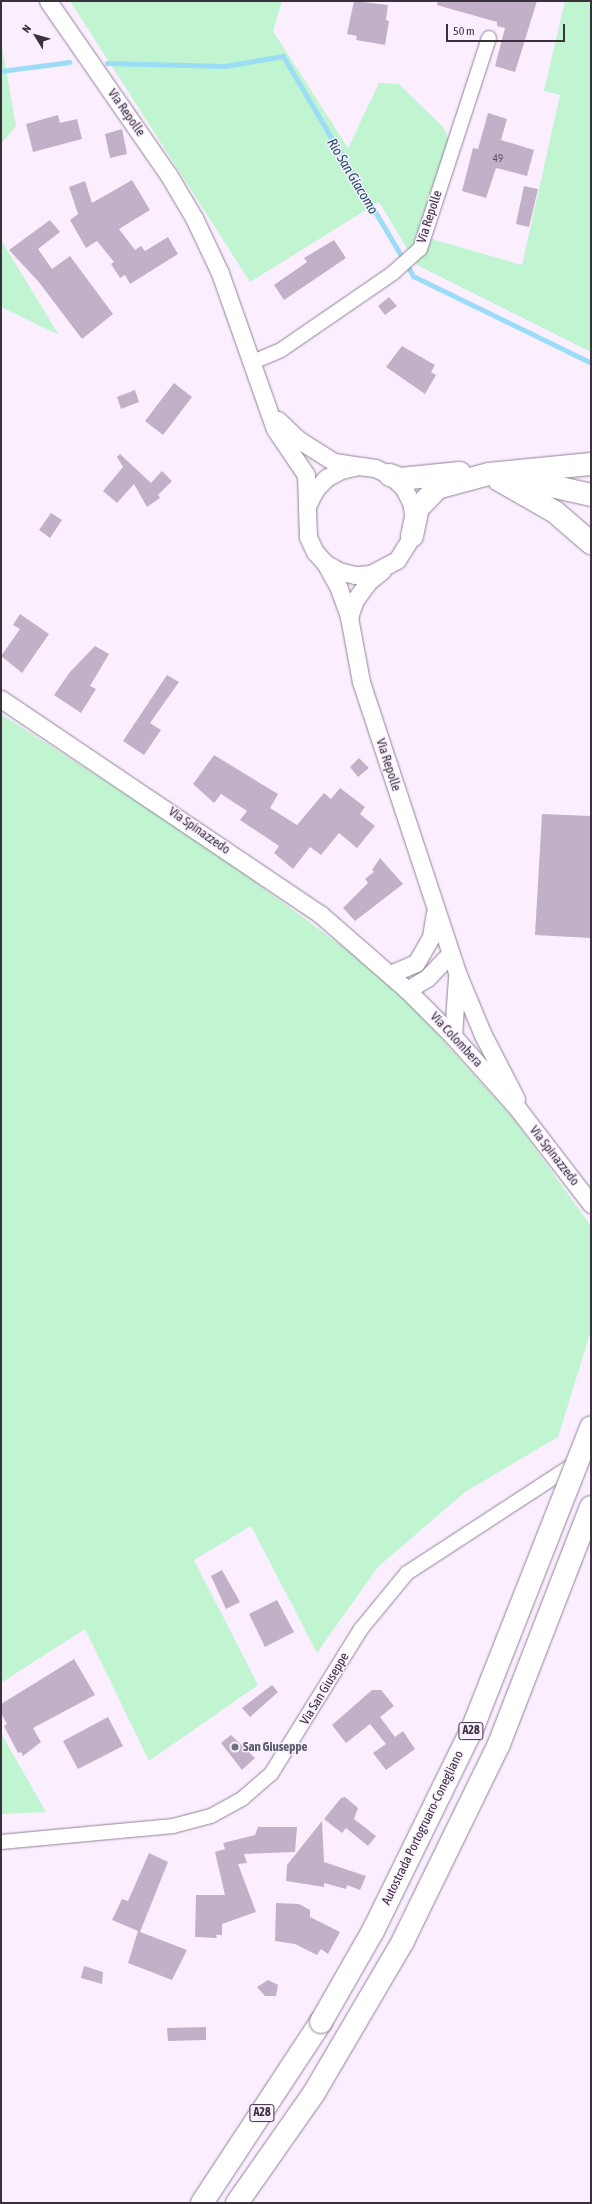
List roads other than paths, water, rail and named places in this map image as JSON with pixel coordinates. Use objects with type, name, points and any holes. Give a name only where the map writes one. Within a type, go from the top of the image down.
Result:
[{"type":"highway","points":[[412,536],[418,508],[437,488],[489,474],[591,464]]},
{"type":"highway","points":[[382,472],[400,479],[449,472],[489,474],[537,481],[591,495]]},
{"type":"highway","points":[[489,474],[555,512],[591,542]]},
{"type":"highway","name":"Autostrada Portogruaro-Conegliano","points":[[202,2203],[321,2022],[373,1931],[473,1727],[591,1427]]},
{"type":"highway","name":"A28","points":[[237,2203],[314,2094],[403,1941],[499,1744],[591,1507]]},
{"type":"street","name":"Via Repolle","points":[[48,1],[168,174],[190,212],[220,273],[253,362],[275,429],[306,475],[308,537],[326,563],[338,586],[350,617],[361,682],[435,911],[458,975],[483,1035],[510,1083],[518,1109]]},
{"type":"street","name":"Via Repolle","points":[[253,362],[281,350],[393,273],[420,249],[489,38]]},
{"type":"street","name":"Via Repolle","points":[[268,410],[299,440],[334,462],[382,472]]},
{"type":"street","points":[[307,506],[315,490],[326,478],[341,470],[358,466],[382,472],[403,487],[411,502],[414,519],[412,536],[406,549],[386,568],[369,581],[360,594],[350,617]]},
{"type":"street","points":[[326,563],[355,575],[386,568]]},
{"type":"street","name":"Via Spinazzedo","points":[[1,699],[320,914],[390,974]]},
{"type":"street","name":"Via Repolle","points":[[390,974],[416,963],[431,938],[435,911]]},
{"type":"street","points":[[407,990],[427,978],[450,954]]},
{"type":"street","name":"Via Colombera","points":[[390,974],[453,1036],[518,1109]]},
{"type":"street","name":"Via Repolle","points":[[453,1036],[458,975]]},
{"type":"street","name":"Via Spinazzedo","points":[[518,1109],[591,1204]]},
{"type":"street","name":"Via San Giuseppe","points":[[1,1842],[172,1826],[210,1816],[243,1798],[271,1774],[361,1629],[408,1573],[591,1452]]},
{"type":"waterway","name":"Rio San Giacomo","points":[[107,63],[225,66],[283,56],[413,276],[591,363]]},
{"type":"waterway","name":"Rio San Giacomo","points":[[1,71],[69,62]]},
{"type":"place","name":"San Giuseppe","points":[[235,1747]]}]
